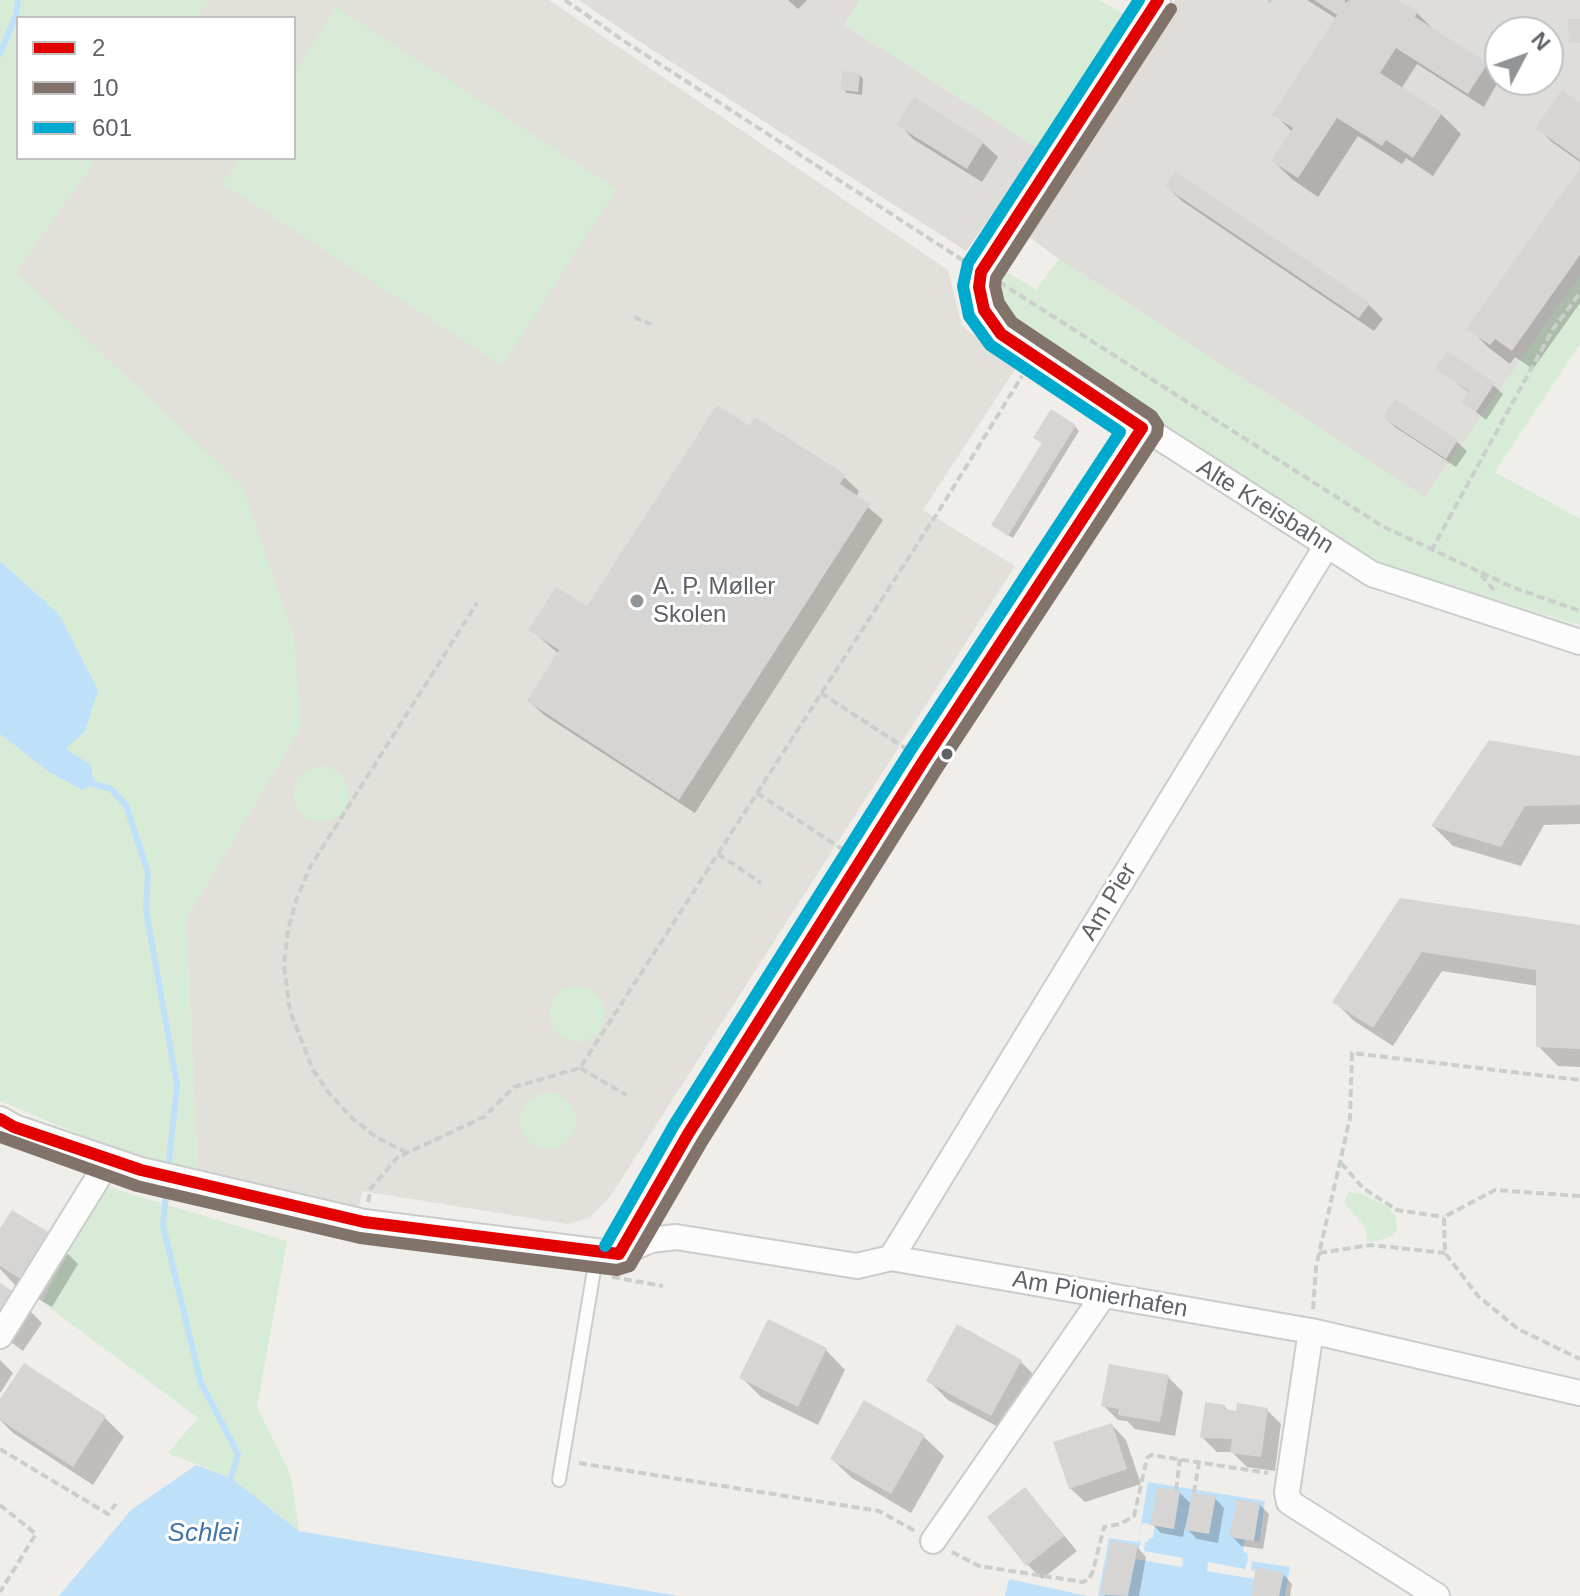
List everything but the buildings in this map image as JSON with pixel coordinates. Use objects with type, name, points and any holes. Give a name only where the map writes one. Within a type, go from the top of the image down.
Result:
[{"type":"street","points":[[981,272],[1158,0]]},
{"type":"street","name":"Alte Kreisbahn","points":[[981,272],[979,287],[984,310],[1001,334],[1372,574],[1580,642]]},
{"type":"street","points":[[0,1119],[14,1127],[109,1160],[199,1186],[364,1222],[608,1253],[688,1134],[924,760],[1142,428]]},
{"type":"street","name":"Am Pier","points":[[891,1258],[1327,545]]},
{"type":"street","points":[[0,1336],[109,1160]]},
{"type":"street","name":"Am Pionierhafen","points":[[608,1253],[651,1240],[676,1237],[857,1266],[891,1258],[1311,1331],[1580,1393]]},
{"type":"street","points":[[933,1541],[1103,1296]]},
{"type":"street","points":[[1311,1331],[1287,1492],[1289,1502],[1437,1596]]},
{"type":"lane","points":[[559,1480],[608,1253]]},
{"type":"path","points":[[565,0],[981,272],[1382,526],[1512,587],[1580,611]]},
{"type":"path","points":[[1431,551],[1553,329],[1580,293]]},
{"type":"path","points":[[634,317],[651,324]]},
{"type":"path","points":[[364,1222],[371,1188],[382,1173],[407,1153],[484,1117],[514,1087],[580,1068],[940,509],[1034,357]]},
{"type":"path","points":[[407,1153],[376,1137],[352,1118],[313,1070],[290,1011],[284,965],[288,930],[310,867],[477,603]]},
{"type":"path","points":[[821,693],[924,760]]},
{"type":"path","points":[[757,793],[860,861]]},
{"type":"path","points":[[718,854],[761,883]]},
{"type":"path","points":[[1311,1331],[1319,1253],[1350,1118],[1352,1053],[1580,1080]]},
{"type":"path","points":[[580,1068],[626,1095]]},
{"type":"path","points":[[1341,1163],[1363,1188],[1397,1210],[1444,1217],[1495,1190],[1580,1196]]},
{"type":"path","points":[[1444,1217],[1445,1253],[1478,1296],[1518,1329],[1580,1359]]},
{"type":"path","points":[[1319,1253],[1371,1245],[1445,1253]]},
{"type":"path","points":[[0,1449],[108,1514],[116,1504]]},
{"type":"path","points":[[1176,1490],[1180,1459]]},
{"type":"path","points":[[1194,1493],[1199,1462]]},
{"type":"path","points":[[0,1505],[36,1534],[0,1592]]},
{"type":"shaded area","name":"A. P. Møller Skolen","points":[[209,0],[549,0],[948,270],[962,326],[1016,368],[923,510],[1015,566],[610,1197],[589,1218],[567,1224],[362,1191],[359,1207],[198,1174],[186,919],[301,727],[16,272],[96,160],[296,160],[296,16],[197,16]]},
{"type":"shaded area","points":[[579,0],[860,0],[845,25],[1040,149],[966,251]]},
{"type":"shaded area","points":[[1175,0],[1580,0],[1580,276],[1425,497],[1025,234]]},
{"type":"green space","points":[[0,0],[209,0],[197,16],[16,16],[16,160],[96,160],[16,272],[242,485],[294,636],[301,727],[186,919],[198,1174],[119,1151],[0,1101],[0,734],[49,772],[81,790],[94,784],[66,749],[59,614],[0,561]]},
{"type":"green space","points":[[860,0],[1098,0],[1130,17],[1040,149],[844,24]]},
{"type":"green space","points":[[336,7],[617,189],[502,366],[222,184],[238,160],[296,160],[296,70]]},
{"type":"green space","points":[[1059,259],[1425,497],[1580,276],[1580,344],[1495,472],[1580,519],[1580,625],[1374,564],[1023,332],[1007,312],[1000,293],[1003,269],[1036,290]]},
{"type":"green space","points":[[321,766],[341,774],[349,794],[341,814],[321,822],[301,814],[293,794],[301,774]]},
{"type":"green space","points":[[577,986],[597,994],[605,1014],[597,1034],[577,1042],[557,1034],[549,1014],[557,994]]},
{"type":"green space","points":[[548,1093],[567,1102],[576,1121],[567,1140],[548,1149],[529,1140],[520,1121],[529,1102]]},
{"type":"green space","points":[[104,1186],[287,1241],[257,1407],[291,1476],[299,1531],[231,1478],[168,1453],[198,1418],[42,1302]]},
{"type":"green space","points":[[1349,1192],[1360,1193],[1389,1208],[1396,1216],[1397,1231],[1374,1242],[1367,1241],[1366,1228],[1344,1202]]},
{"type":"water","points":[[0,561],[59,614],[98,690],[85,731],[66,749],[91,765],[94,784],[82,790],[49,772],[0,734]]},
{"type":"water","name":"Schlei","points":[[196,1465],[231,1478],[299,1531],[678,1596],[59,1596],[131,1510]]},
{"type":"water","points":[[1148,1482],[1265,1501],[1257,1562],[1290,1567],[1285,1596],[1098,1596],[1109,1538],[1138,1542]]},
{"type":"water","points":[[1009,1579],[1087,1596],[1005,1596]]},
{"type":"pier","points":[[1142,1523],[1155,1525],[1153,1538],[1145,1542],[1144,1551],[1183,1558],[1182,1567],[1135,1559],[1141,1542],[1138,1541]]},
{"type":"pier","points":[[1245,1539],[1260,1542],[1257,1562],[1252,1561],[1251,1570],[1256,1571],[1254,1579],[1207,1571],[1208,1562],[1245,1569],[1248,1560],[1247,1553],[1243,1552]]},
{"type":"waterway","points":[[0,54],[16,15],[18,0]]},
{"type":"waterway","points":[[94,784],[111,789],[126,805],[148,873],[146,910],[177,1085],[168,1171]]},
{"type":"waterway","points":[[167,1182],[163,1226],[201,1383],[238,1454],[231,1478]]},
{"type":"transit line","name":"601","points":[[605,1246],[674,1125],[910,751],[1120,432],[990,345],[969,316],[963,286],[968,263],[1139,0]]},
{"type":"transit line","name":"2","points":[[1142,428],[1001,334],[984,310],[979,287],[981,272],[1158,0]]},
{"type":"transit line","name":"10","points":[[0,1137],[137,1186],[360,1238],[617,1270],[630,1266],[702,1142],[937,769],[1157,434],[1158,425],[1152,416],[1012,322],[999,303],[995,286],[996,278],[1171,9]]},
{"type":"transit line","name":"2","points":[[619,1254],[688,1134],[924,760],[1142,428]]},
{"type":"transit line","name":"2","points":[[0,1119],[14,1127],[141,1170],[364,1222],[619,1254]]},
{"type":"place","name":"A. P. Møller Skolen","points":[[637,601]]}]
